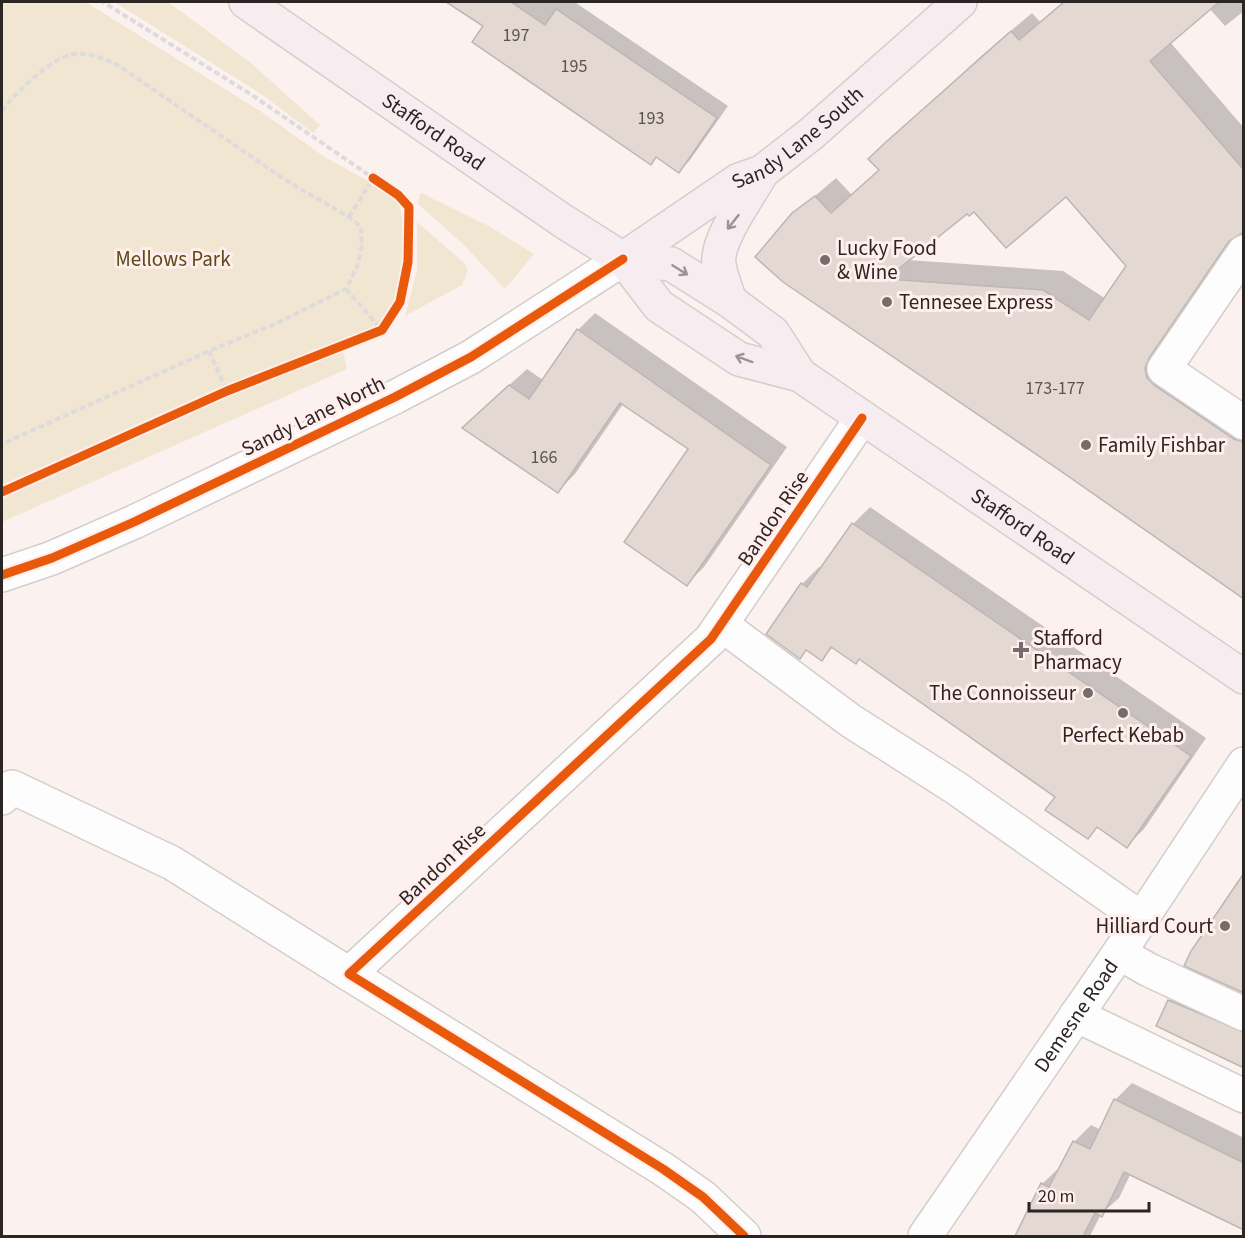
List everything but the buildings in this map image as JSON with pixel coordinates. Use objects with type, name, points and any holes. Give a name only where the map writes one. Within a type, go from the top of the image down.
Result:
[{"type":"main road","name":"Stafford Road","points":[[246,2],[563,222],[623,259],[659,306],[739,359],[800,375],[1244,677]]},
{"type":"main road","name":"Sandy Lane South","points":[[623,259],[739,180],[762,172],[811,134],[960,2]]},
{"type":"main road","points":[[730,301],[718,263],[720,246],[726,231],[737,218],[762,172]]},
{"type":"main road","name":"Stafford Road","points":[[623,259],[670,264],[730,301],[773,333],[800,375]]},
{"type":"street","points":[[1244,252],[1164,369],[1244,423]]},
{"type":"street","name":"Sandy Lane North","points":[[2,575],[52,558],[114,531],[395,397],[471,357],[623,259]]},
{"type":"street","name":"Bandon Rise","points":[[349,974],[685,664],[722,626],[862,418]]},
{"type":"street","points":[[722,626],[851,721],[956,788],[1142,919]]},
{"type":"street","name":"Demesne Road","points":[[925,1236],[1142,919],[1244,764]]},
{"type":"street","points":[[2,798],[12,787],[172,863],[663,1169],[703,1197],[744,1236]]},
{"type":"street","points":[[1119,953],[1149,970],[1244,1014]]},
{"type":"street","points":[[1076,1015],[1244,1096]]},
{"type":"path","points":[[2,492],[227,391],[382,330],[400,302],[408,262],[409,207],[398,195],[252,95],[104,2]]},
{"type":"path","points":[[2,111],[49,66],[69,55],[91,54],[116,64],[287,181],[349,217],[361,227],[362,245],[357,267],[346,289],[275,324],[209,351],[2,444]]},
{"type":"path","points":[[349,217],[373,178]]},
{"type":"path","points":[[346,289],[382,330]]},
{"type":"path","points":[[209,351],[227,391]]},
{"type":"green space","name":"Mellows Park","points":[[2,2],[86,2],[260,111],[326,158],[385,190],[399,202],[404,245],[402,277],[393,305],[386,317],[370,329],[341,342],[347,369],[2,522]]},
{"type":"green space","points":[[114,2],[168,2],[251,63],[320,125],[313,133],[261,94]]},
{"type":"green space","points":[[421,193],[489,226],[534,254],[505,289],[463,244],[417,203]]},
{"type":"green space","points":[[417,222],[464,263],[468,270],[462,285],[405,316],[417,270]]},
{"type":"cycle path","points":[[2,492],[227,391],[382,330],[400,302],[408,262],[409,207],[398,195],[373,178]]},
{"type":"cycle path","points":[[2,575],[52,558],[134,522],[395,397],[471,357],[623,259]]},
{"type":"cycle path","points":[[744,1236],[703,1197],[663,1169],[349,974],[711,639],[862,418]]},
{"type":"place","name":"Lucky Food & Wine","points":[[825,260]]},
{"type":"place","name":"Tennesee Express","points":[[887,302]]},
{"type":"place","name":"Family Fishbar","points":[[1086,445]]},
{"type":"place","name":"Stafford Pharmacy","points":[[1021,650]]},
{"type":"place","name":"The Connoisseur","points":[[1088,693]]},
{"type":"place","name":"Perfect Kebab","points":[[1123,713]]},
{"type":"place","name":"Hilliard Court","points":[[1225,926]]}]
